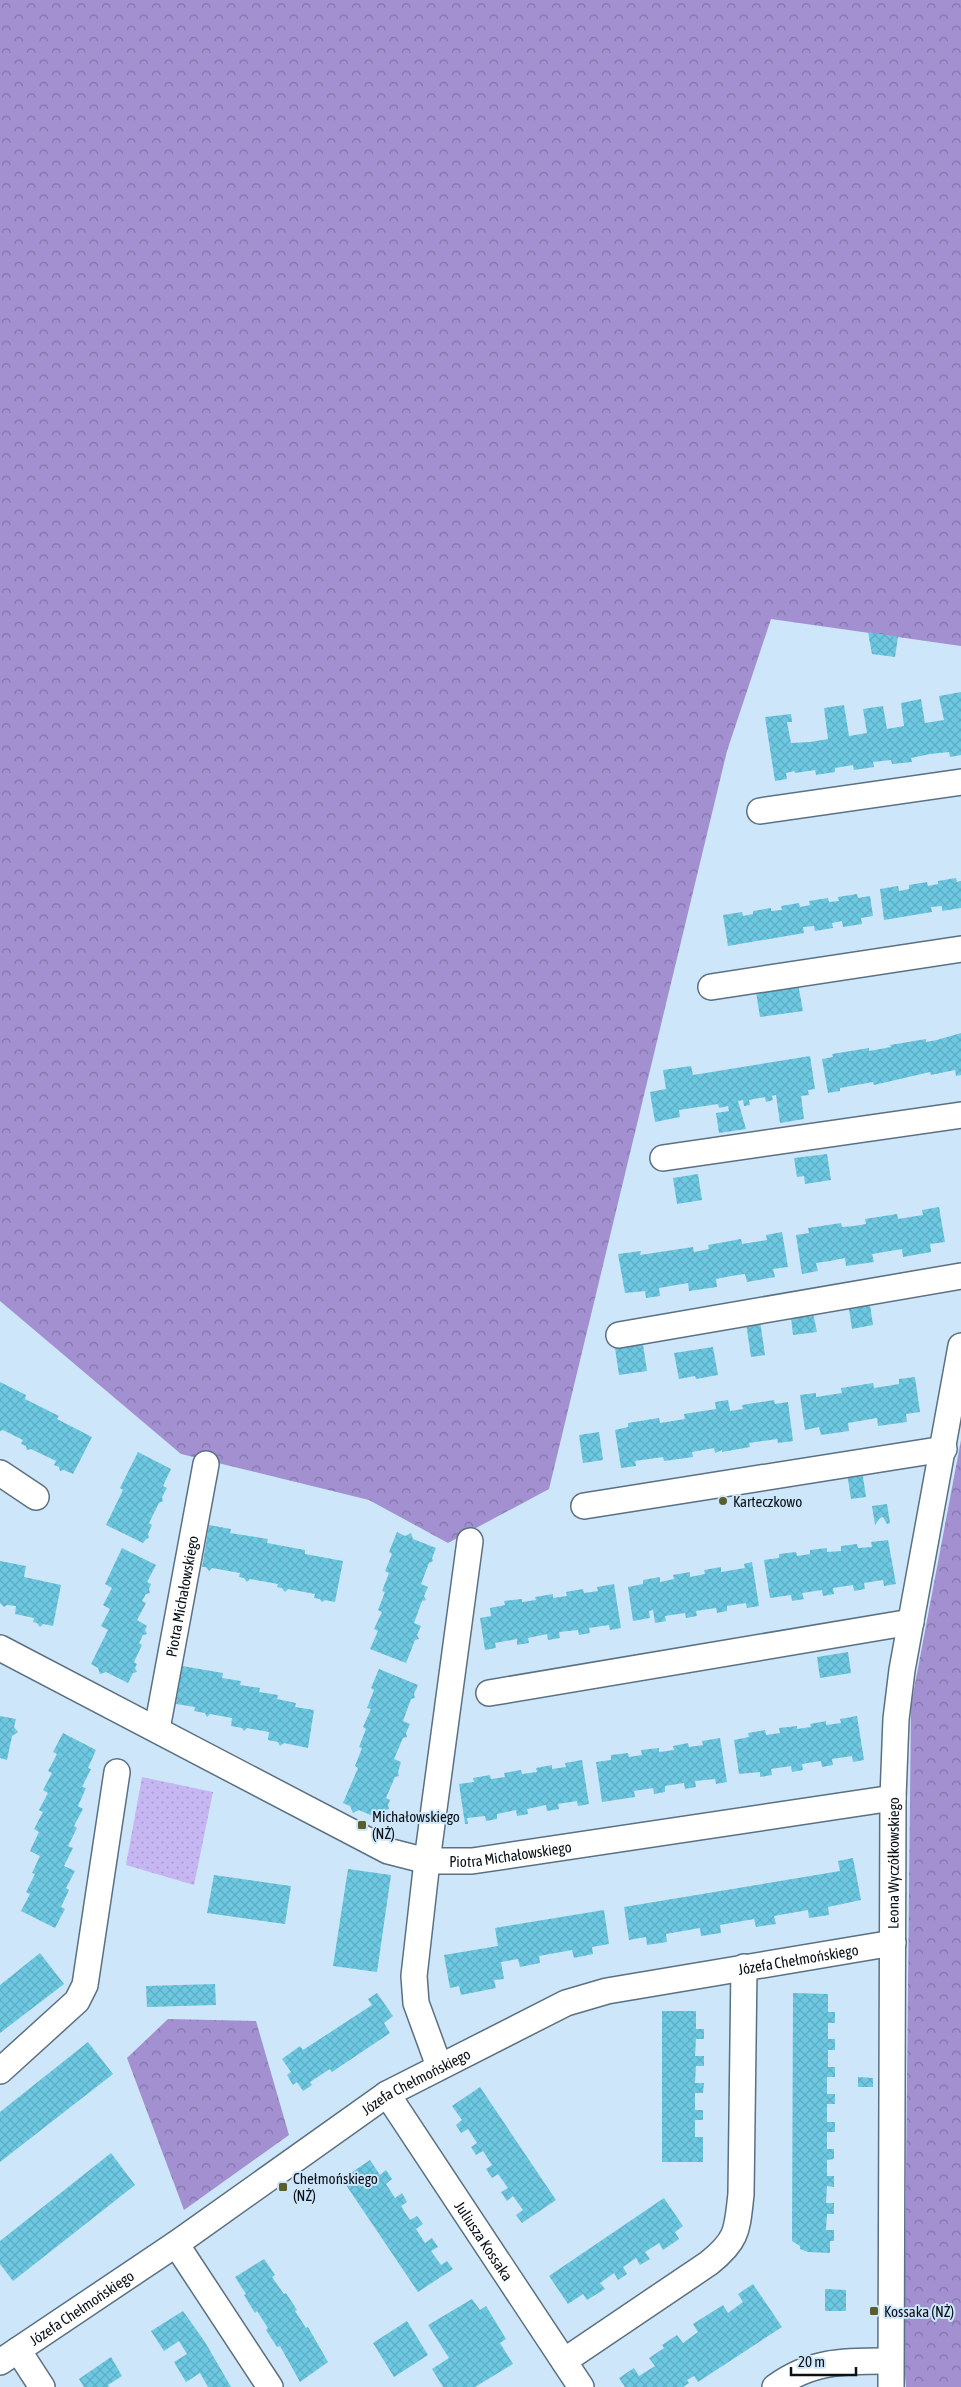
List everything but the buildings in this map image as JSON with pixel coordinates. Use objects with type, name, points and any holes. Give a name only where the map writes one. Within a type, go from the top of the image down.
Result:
[{"type":"street","points":[[760,811],[961,782]]},
{"type":"street","points":[[711,987],[961,949]]},
{"type":"street","points":[[663,1158],[961,1116]]},
{"type":"street","points":[[619,1335],[961,1276]]},
{"type":"street","name":"Leona Wyczółkowskiego","points":[[891,2387],[893,1798],[896,1719],[911,1622],[944,1449],[957,1398],[961,1346]]},
{"type":"street","points":[[584,1506],[944,1449]]},
{"type":"street","name":"Piotra Michałowskiego","points":[[157,1729],[206,1464]]},
{"type":"street","points":[[0,1473],[36,1497]]},
{"type":"street","points":[[439,2066],[416,2003],[414,1976],[427,1861],[470,1541]]},
{"type":"street","points":[[489,1693],[911,1622]]},
{"type":"street","name":"Piotra Michałowskiego","points":[[0,1648],[388,1851],[427,1861],[472,1861],[893,1798]]},
{"type":"street","points":[[0,2071],[77,2000],[85,1985],[117,1772]]},
{"type":"street","name":"Józefa Chełmońskiego","points":[[9,2356],[176,2244],[387,2094],[566,2003],[607,1991],[893,1943]]},
{"type":"street","points":[[564,2361],[709,2264],[723,2252],[733,2239],[738,2224],[741,2194],[744,1967]]},
{"type":"street","name":"Juliusza Kossaka","points":[[387,2094],[581,2387]]},
{"type":"street","points":[[176,2244],[270,2387]]},
{"type":"street","points":[[9,2356],[42,2387]]},
{"type":"street","points":[[774,2387],[812,2366],[840,2361],[890,2361]]},
{"type":"shaded area","points":[[142,1777],[213,1792],[194,1885],[126,1865]]},
{"type":"green space","points":[[0,0],[961,0],[961,646],[771,619],[727,751],[549,1489],[448,1543],[369,1500],[181,1454],[0,1301]]},
{"type":"green space","points":[[961,1440],[961,2387],[906,2387],[904,2364],[911,1705]]},
{"type":"green space","points":[[168,2019],[256,2021],[289,2135],[184,2210],[127,2058]]},
{"type":"place","name":"Karteczkowo","points":[[723,1501]]},
{"type":"place","name":"Michałowskiego (NŻ)","points":[[362,1825]]},
{"type":"place","name":"Chełmońskiego (NŻ)","points":[[283,2187]]},
{"type":"place","name":"Kossaka (NŻ)","points":[[874,2311]]}]
